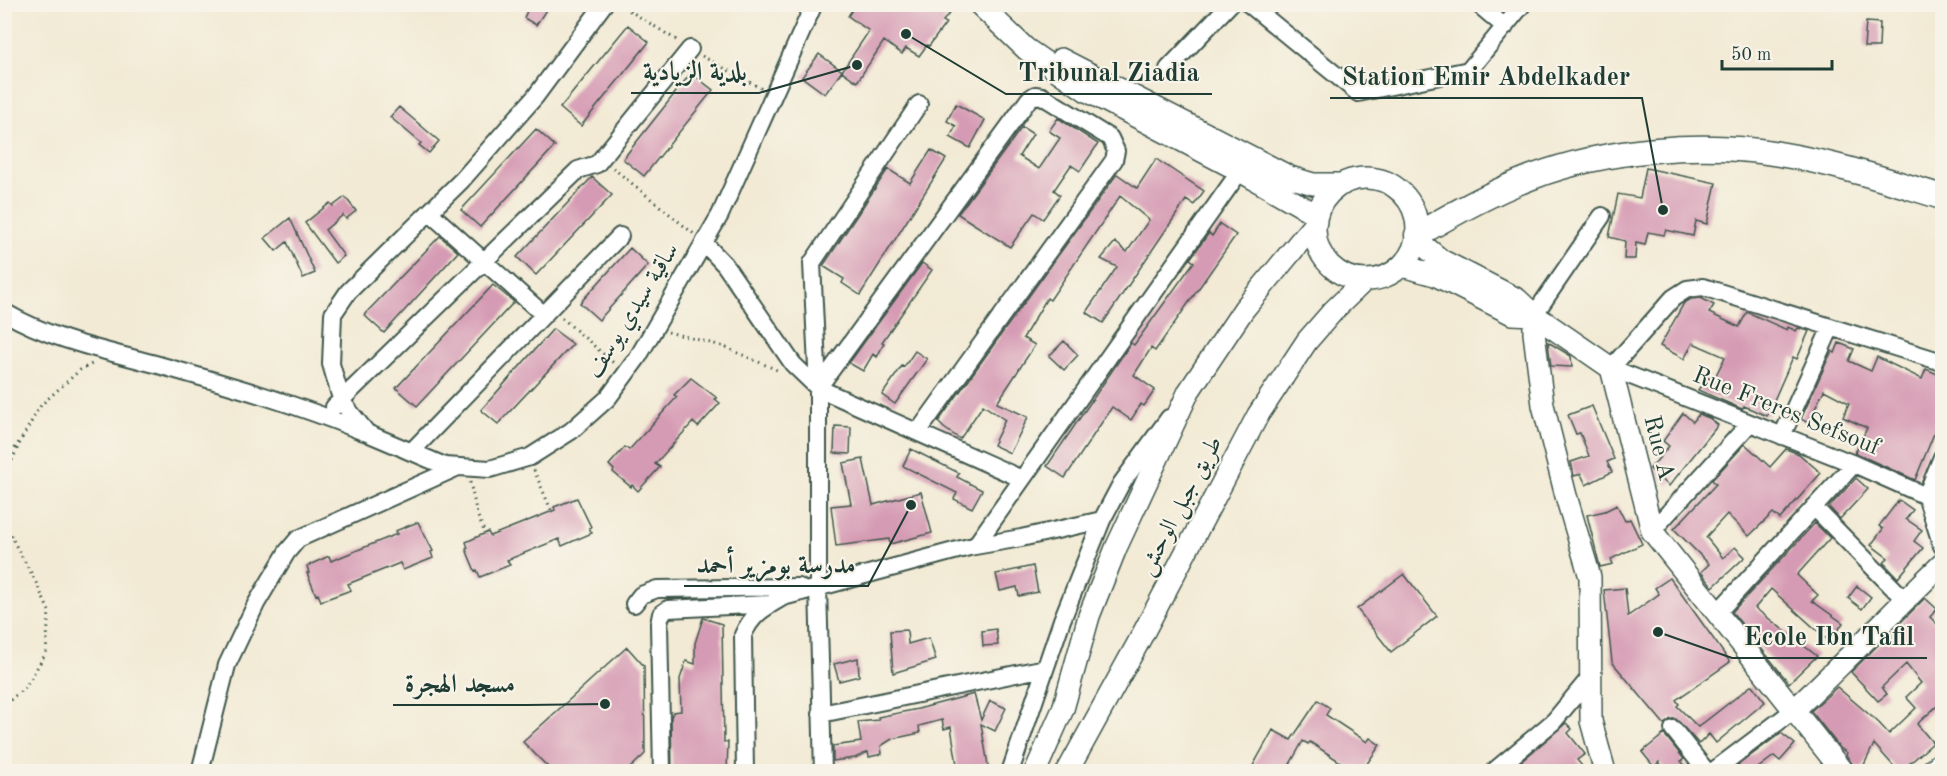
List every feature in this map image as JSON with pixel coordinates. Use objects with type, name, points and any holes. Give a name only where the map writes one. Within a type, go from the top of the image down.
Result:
[{"type":"highway","points":[[1417,238],[1461,210],[1534,176],[1595,158],[1656,151],[1713,148],[1778,153],[1850,169],[1942,197]]},
{"type":"main road","points":[[979,4],[1026,49],[1087,91],[1240,171],[1316,218]]},
{"type":"main road","points":[[996,4],[1030,37],[1063,60],[1112,87],[1290,177],[1313,184],[1343,184]]},
{"type":"main road","points":[[1372,178],[1394,186],[1410,202],[1417,223],[1417,238],[1408,259],[1391,274],[1378,279],[1365,280],[1344,275],[1327,262],[1317,243],[1316,218],[1323,202],[1343,184],[1357,179],[1372,178]]},
{"type":"main road","name":"طريق جبل الوحش","points":[[1035,771],[1063,709],[1089,616],[1112,558],[1190,391],[1244,309],[1316,218]]},
{"type":"main road","points":[[1417,238],[1441,260],[1518,300],[1534,315],[1611,368]]},
{"type":"main road","points":[[1402,266],[1435,275],[1512,314],[1534,315]]},
{"type":"main road","name":"طريق جبل الوحش","points":[[1067,771],[1138,643],[1258,415],[1307,341],[1365,280]]},
{"type":"main road","points":[[1534,315],[1543,405],[1566,496],[1590,577],[1591,721],[1605,771]]},
{"type":"main road","name":"Rue A","points":[[1611,368],[1652,531],[1843,771]]},
{"type":"main road","points":[[1794,710],[1942,564]]},
{"type":"main road","points":[[1930,771],[1942,762]]},
{"type":"street","name":"ساقية سيدي يوسف","points":[[604,4],[535,96],[462,180],[348,292],[333,314],[331,364],[342,402],[367,433],[445,466],[489,469],[530,457],[571,431],[608,398],[639,357],[704,243],[744,162],[814,4]]},
{"type":"street","points":[[1168,69],[1230,4]]},
{"type":"street","points":[[1249,4],[1358,93],[1469,70],[1524,4]]},
{"type":"street","points":[[1478,4],[1505,27]]},
{"type":"street","points":[[324,415],[342,402],[578,170],[597,164],[602,159],[690,49]]},
{"type":"street","points":[[1075,116],[1087,91]]},
{"type":"street","points":[[818,388],[1029,99],[1035,95],[1042,96],[1110,138],[1116,151],[1114,160],[918,432]]},
{"type":"street","points":[[823,771],[818,587],[818,388],[812,263],[919,104]]},
{"type":"street","points":[[975,546],[1240,171]]},
{"type":"street","points":[[429,212],[484,262],[548,311]]},
{"type":"street","points":[[1534,315],[1602,216]]},
{"type":"street","points":[[4,312],[40,332],[324,415],[411,452],[620,236]]},
{"type":"street","points":[[704,243],[725,265],[793,364],[818,388],[1022,479]]},
{"type":"street","points":[[1611,368],[1673,298],[1695,287],[1711,289],[1942,362]]},
{"type":"street","points":[[1782,436],[1831,327]]},
{"type":"street","name":"Rue Freres Sefsouf","points":[[1611,368],[1934,494]]},
{"type":"street","name":"طريق جبل الوحش","points":[[1010,771],[1045,668],[1102,520],[1121,484],[1190,391]]},
{"type":"street","points":[[1652,531],[1750,423]]},
{"type":"street","points":[[1942,457],[1934,494],[1942,546]]},
{"type":"street","points":[[1717,613],[1854,464]]},
{"type":"street","points":[[200,771],[227,665],[256,604],[287,552],[298,539],[462,468]]},
{"type":"street","points":[[1814,507],[1905,600]]},
{"type":"street","points":[[745,771],[743,635],[749,621],[771,604],[783,597],[818,587],[975,546],[1102,520]]},
{"type":"street","points":[[634,603],[641,595],[657,589],[818,587]]},
{"type":"street","points":[[662,771],[659,624],[661,614],[669,609],[771,604]]},
{"type":"street","points":[[821,714],[1045,668]]},
{"type":"street","points":[[1493,771],[1554,721],[1591,676]]},
{"type":"street","points":[[1673,729],[1709,771],[1794,710]]},
{"type":"path","points":[[602,159],[704,243]]},
{"type":"path","points":[[548,311],[626,374]]},
{"type":"path","points":[[655,329],[722,346],[786,374]]},
{"type":"path","points":[[4,478],[22,438],[41,405],[80,370],[98,362],[123,356]]},
{"type":"path","points":[[4,463],[22,438]]},
{"type":"path","points":[[530,457],[541,490],[551,510]]},
{"type":"path","points":[[462,468],[484,531]]},
{"type":"path","points":[[4,512],[5,524],[49,611],[46,653],[25,688],[4,705]]},
{"type":"building","points":[[530,4],[550,4],[536,25],[524,18]]},
{"type":"building","points":[[856,4],[946,4],[953,9],[943,21],[946,23],[919,56],[906,48],[902,54],[884,41],[857,82],[842,71],[869,31],[848,16]]},
{"type":"building","points":[[1866,22],[1880,23],[1879,47],[1864,47]]},
{"type":"building","points":[[628,25],[649,42],[581,126],[560,108]]},
{"type":"building","points":[[819,54],[842,71],[825,94],[802,77]]},
{"type":"building","points":[[691,73],[713,90],[644,176],[623,159]]},
{"type":"building","points":[[956,104],[985,120],[970,148],[950,137],[956,126],[947,121]]},
{"type":"building","points":[[399,107],[439,141],[429,153],[419,145],[421,143],[390,117]]},
{"type":"building","points":[[1058,118],[1098,144],[1080,171],[1071,165],[1054,190],[1060,195],[1043,219],[1034,213],[1010,247],[958,214],[1022,127],[1033,134],[1019,156],[1039,169],[1060,138],[1049,131]]},
{"type":"building","points":[[536,129],[555,146],[480,227],[461,210]]},
{"type":"building","points":[[931,150],[946,159],[860,295],[842,283],[844,279],[823,266],[888,169],[910,183]]},
{"type":"building","points":[[1156,159],[1204,191],[1194,205],[1186,200],[1103,323],[1086,312],[1117,267],[1101,259],[1115,242],[1127,252],[1149,220],[1120,196],[1050,300],[1047,298],[1023,338],[1035,345],[997,403],[1028,417],[1010,453],[993,445],[1005,420],[983,405],[960,439],[944,428],[938,422],[1117,174],[1137,188]]},
{"type":"building","points":[[1646,168],[1716,183],[1707,224],[1696,221],[1693,236],[1666,230],[1664,235],[1648,232],[1645,245],[1636,243],[1635,259],[1624,259],[1625,241],[1609,237],[1618,194],[1640,198]]},
{"type":"building","points":[[592,177],[612,195],[536,275],[517,257]]},
{"type":"building","points":[[345,197],[356,211],[346,219],[343,215],[325,230],[344,256],[335,263],[305,223],[330,203],[333,206]]},
{"type":"building","points":[[290,218],[315,273],[303,278],[287,242],[276,251],[265,238]]},
{"type":"building","points":[[1220,224],[1236,235],[1155,351],[1151,348],[1134,375],[1155,390],[1144,406],[1141,404],[1131,420],[1112,407],[1065,478],[1047,466],[1131,343],[1134,345],[1194,262],[1190,259],[1209,233],[1212,236]]},
{"type":"building","points":[[440,236],[458,252],[384,333],[364,315]]},
{"type":"building","points":[[630,248],[648,265],[599,320],[580,303]]},
{"type":"building","points":[[922,263],[932,270],[882,342],[884,343],[877,357],[873,354],[863,371],[849,363]]},
{"type":"building","points":[[493,285],[514,302],[417,406],[396,388]]},
{"type":"building","points":[[1701,298],[1714,305],[1709,313],[1739,327],[1747,312],[1787,330],[1788,327],[1796,331],[1798,328],[1809,331],[1797,359],[1793,357],[1767,416],[1744,406],[1742,409],[1698,390],[1707,377],[1713,381],[1725,357],[1693,343],[1684,359],[1660,346],[1684,303],[1691,299]]},
{"type":"building","points":[[553,329],[573,344],[498,424],[481,410]]},
{"type":"building","points":[[1064,341],[1078,355],[1064,370],[1049,356]]},
{"type":"building","points":[[1548,342],[1571,356],[1572,367],[1551,366]]},
{"type":"building","points":[[1839,343],[1854,349],[1849,361],[1871,371],[1877,357],[1922,379],[1926,369],[1942,376],[1942,414],[1915,480],[1855,453],[1867,428],[1843,417],[1849,403],[1824,390],[1808,423],[1801,419],[1832,351],[1835,353]]},
{"type":"building","points":[[915,351],[927,359],[895,404],[882,395]]},
{"type":"building","points":[[691,378],[717,398],[715,399],[720,403],[698,427],[693,422],[655,464],[660,467],[638,491],[613,472],[614,470],[609,465],[625,447],[629,450]]},
{"type":"building","points":[[1592,406],[1614,459],[1607,462],[1612,472],[1586,485],[1581,474],[1574,476],[1571,462],[1589,456],[1580,433],[1576,434],[1568,415]]},
{"type":"building","points":[[1683,413],[1693,422],[1699,414],[1718,425],[1669,486],[1650,469],[1669,446],[1663,441]]},
{"type":"building","points":[[835,426],[851,427],[850,454],[834,453]]},
{"type":"building","points":[[1745,444],[1770,467],[1786,449],[1799,454],[1821,473],[1780,519],[1773,513],[1749,536],[1727,514],[1706,537],[1723,558],[1735,547],[1745,557],[1713,587],[1701,572],[1709,564],[1674,529],[1716,484],[1712,480]]},
{"type":"building","points":[[911,449],[959,473],[957,477],[982,490],[972,508],[954,499],[957,493],[903,466]]},
{"type":"building","points":[[863,459],[873,505],[921,492],[932,533],[890,544],[889,539],[836,546],[831,506],[851,504],[843,463]]},
{"type":"building","points":[[1856,478],[1868,489],[1840,519],[1829,507]]},
{"type":"building","points":[[577,498],[592,533],[562,546],[559,539],[507,560],[510,565],[480,577],[477,570],[475,571],[466,549],[468,548],[466,542],[488,532],[490,536],[555,510],[554,507]]},
{"type":"building","points":[[1899,500],[1913,510],[1906,519],[1922,530],[1914,541],[1923,548],[1898,578],[1884,563],[1888,558],[1871,545],[1883,529],[1879,526]]},
{"type":"building","points":[[1617,505],[1625,521],[1630,519],[1642,544],[1611,559],[1613,564],[1600,567],[1587,515],[1605,511]]},
{"type":"building","points":[[418,522],[433,551],[431,552],[433,558],[403,570],[400,563],[348,584],[351,590],[321,601],[318,594],[316,595],[307,573],[309,573],[307,566],[329,556],[331,561],[397,534],[395,531]]},
{"type":"building","points":[[1815,523],[1830,538],[1797,575],[1818,595],[1812,601],[1843,623],[1830,642],[1771,589],[1755,608],[1817,656],[1789,683],[1732,612]]},
{"type":"building","points":[[1033,566],[1038,592],[1019,596],[1017,587],[1000,591],[996,574]]},
{"type":"building","points":[[1404,574],[1437,616],[1391,652],[1357,609]]},
{"type":"building","points":[[1670,578],[1730,662],[1676,700],[1679,704],[1677,706],[1698,727],[1752,685],[1765,702],[1716,743],[1709,734],[1699,744],[1676,719],[1671,719],[1664,724],[1612,662],[1604,590],[1625,588],[1628,616],[1659,594],[1655,588]]},
{"type":"building","points":[[1857,586],[1871,597],[1862,609],[1848,598]]},
{"type":"building","points":[[1925,598],[1937,609],[1930,617],[1942,629],[1942,710],[1937,706],[1917,724],[1933,743],[1901,771],[1898,771],[1874,744],[1862,769],[1853,765],[1847,753],[1840,748],[1811,711],[1837,687],[1889,734],[1916,708],[1906,697],[1921,683],[1906,664],[1882,687],[1887,694],[1878,701],[1851,672]]},
{"type":"building","points":[[703,618],[722,624],[724,742],[728,742],[727,771],[672,771],[671,717],[673,712],[681,711],[680,679],[686,661],[695,664],[695,643]]},
{"type":"building","points":[[996,629],[998,645],[983,646],[982,631]]},
{"type":"building","points":[[907,630],[908,644],[929,638],[936,660],[893,673],[890,631]]},
{"type":"building","points":[[627,647],[644,666],[645,754],[627,771],[552,771],[523,742]]},
{"type":"building","points":[[858,658],[859,676],[839,681],[834,664]]},
{"type":"building","points":[[974,694],[981,720],[990,701],[1006,708],[995,731],[981,724],[989,771],[958,771],[951,727],[944,729],[942,720],[919,726],[920,733],[892,739],[881,746],[882,754],[869,757],[868,752],[855,758],[833,761],[833,746],[861,742],[858,722],[879,720],[878,717]]},
{"type":"building","points":[[1318,700],[1330,708],[1326,715],[1367,742],[1370,738],[1380,745],[1362,771],[1354,771],[1310,742],[1308,744],[1303,741],[1286,771],[1276,771],[1269,767],[1266,771],[1250,771],[1273,730],[1291,740]]},
{"type":"building","points":[[1566,723],[1572,729],[1568,733],[1585,754],[1577,760],[1586,771],[1510,771]]},
{"type":"building","points":[[1781,733],[1795,744],[1780,761],[1774,756],[1754,771],[1730,771]]},
{"type":"building","points":[[1664,734],[1684,759],[1681,761],[1689,771],[1666,771],[1659,762],[1654,767],[1642,752]]},
{"type":"place","name":"Tribunal Ziadia","points":[[906,34]]},
{"type":"place","name":"بلدية الزيادية","points":[[857,65]]},
{"type":"place","name":"Station Emir Abdelkader","points":[[1663,210]]},
{"type":"place","name":"مدرسة بومزير أحمد","points":[[911,505]]},
{"type":"place","name":"Ecole Ibn Tafil","points":[[1658,632]]},
{"type":"place","name":"مسجد الهجرة","points":[[605,704]]}]
